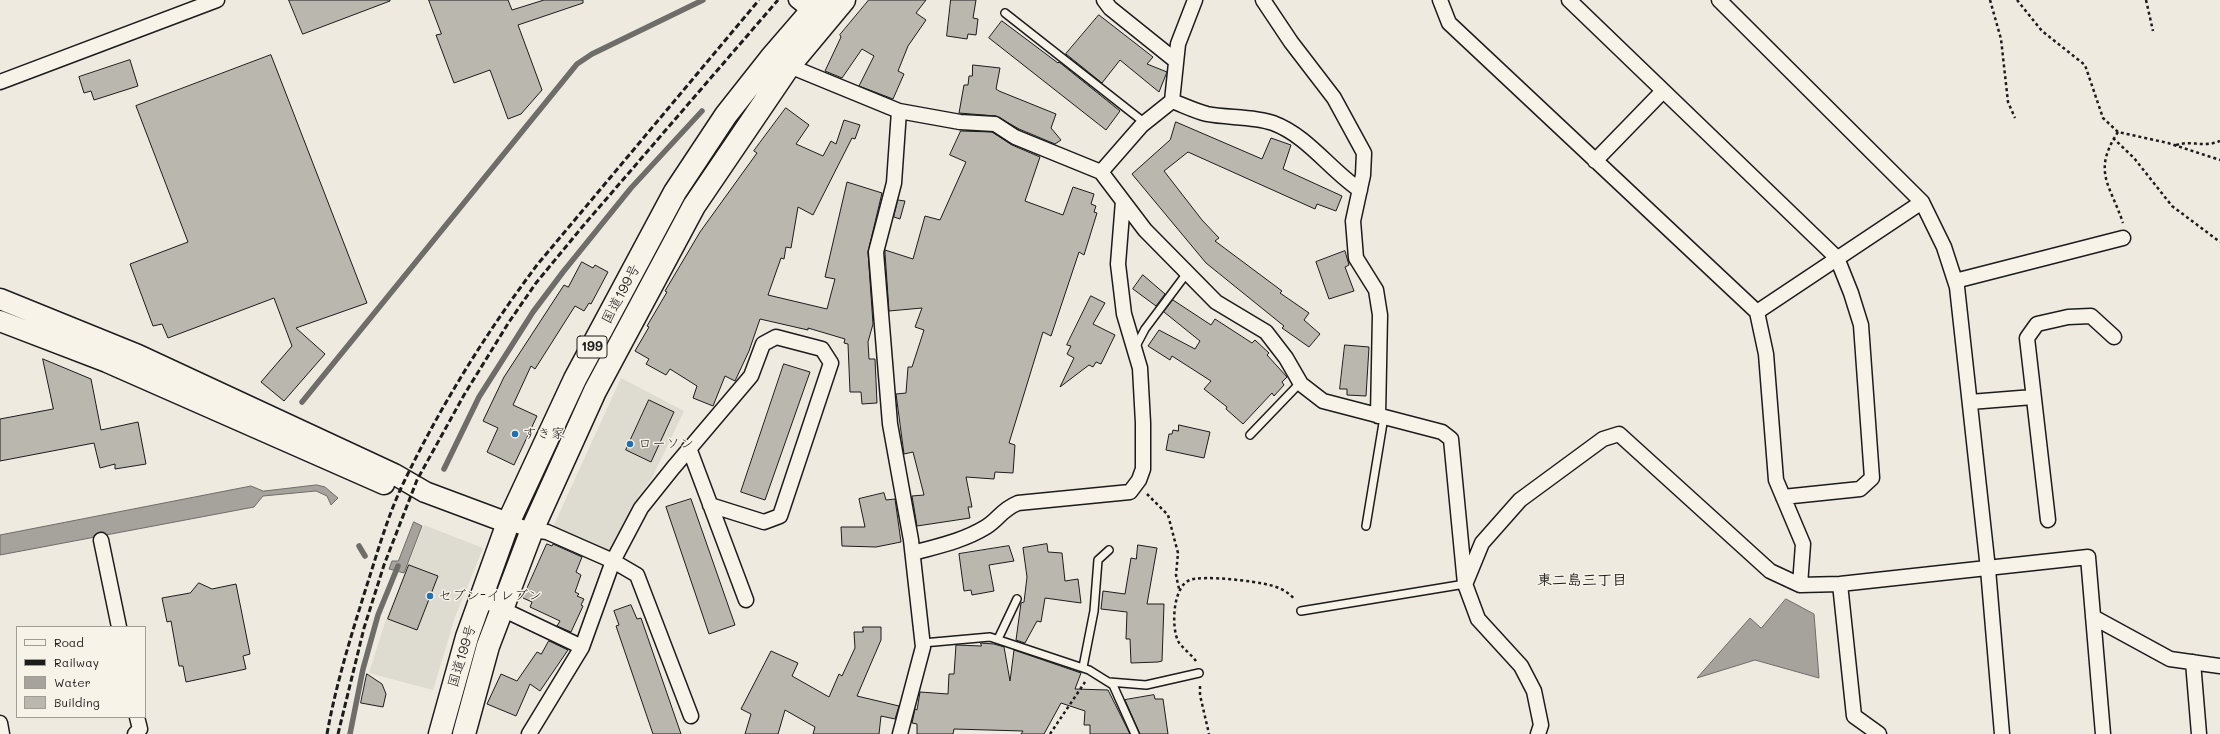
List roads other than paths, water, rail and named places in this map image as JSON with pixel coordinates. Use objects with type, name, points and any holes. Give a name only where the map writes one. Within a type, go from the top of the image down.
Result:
[{"type":"highway","name":"国道199号","points":[[441,729],[467,637],[508,523],[575,379],[675,192],[726,115],[844,0]]},
{"type":"highway","name":"国道199号","points":[[465,734],[488,646],[532,530],[595,391],[694,206],[780,62],[809,4]]},
{"type":"street","points":[[0,82],[217,0]]},
{"type":"street","points":[[1104,0],[1110,8],[1176,61]]},
{"type":"street","points":[[1101,172],[1145,123],[1172,101],[1178,44],[1196,0]]},
{"type":"street","points":[[1263,0],[1291,42],[1334,98],[1364,153],[1360,190],[1353,221],[1356,258],[1376,290],[1380,315],[1381,416]]},
{"type":"street","points":[[1440,0],[1449,23],[1757,312],[1766,354],[1776,480],[1803,544],[1800,585]]},
{"type":"street","points":[[1569,0],[1837,258],[1862,325],[1872,478],[1860,489],[1783,498]]},
{"type":"street","points":[[1719,0],[1922,202],[1944,247],[1955,281],[1970,402],[1988,569],[2002,734]]},
{"type":"street","points":[[780,62],[899,111],[960,122],[995,124],[1015,137],[1101,172],[1146,230],[1187,273],[1216,302],[1266,332],[1286,358],[1300,383],[1323,401],[1442,432],[1451,439],[1465,584],[1478,619],[1521,666],[1534,691],[1541,725],[1538,734]]},
{"type":"street","points":[[1595,161],[1663,90]]},
{"type":"street","points":[[1172,101],[1205,113],[1273,123],[1297,136],[1322,157],[1341,177],[1360,190]]},
{"type":"street","points":[[899,111],[894,183],[876,252],[890,424],[913,553],[923,643],[900,734]]},
{"type":"street","points":[[913,553],[966,539],[989,526],[1006,508],[1018,503],[1130,492],[1137,484],[1143,469],[1143,422],[1140,368],[1124,314],[1118,264],[1123,201]]},
{"type":"street","points":[[1757,312],[1922,202]]},
{"type":"street","points":[[1955,281],[2123,238]]},
{"type":"street","points":[[0,299],[138,355],[394,474],[425,492],[508,523],[532,530],[547,532],[613,561],[637,575],[691,716]]},
{"type":"street","points":[[2048,520],[2027,338],[2037,324],[2068,317],[2091,316],[2114,337]]},
{"type":"street","points":[[0,320],[106,362],[386,485],[425,492]]},
{"type":"street","points":[[529,734],[582,647],[613,561],[641,508],[689,448],[751,376],[763,344],[776,337],[822,350],[832,363],[780,516],[764,522],[710,505]]},
{"type":"street","points":[[1970,402],[2033,397]]},
{"type":"street","points":[[1465,584],[1482,543],[1520,500],[1603,439],[1619,434],[1770,571],[1800,585],[1840,584],[2088,557],[2103,734]]},
{"type":"street","points":[[689,448],[746,600]]},
{"type":"street","points":[[101,540],[119,626]]},
{"type":"street","points":[[1840,584],[1854,716],[1879,734]]},
{"type":"street","points":[[481,599],[582,647]]},
{"type":"street","points":[[2093,617],[2170,659],[2220,666]]},
{"type":"street","points":[[2193,662],[2199,734]]},
{"type":"street","points":[[135,734],[140,730],[137,718]]},
{"type":"street","points":[[0,723],[2,734]]},
{"type":"street","points":[[441,729],[465,734]]},
{"type":"lane","points":[[1005,13],[1145,123]]},
{"type":"lane","points":[[1134,349],[1145,329],[1187,273]]},
{"type":"lane","points":[[1250,435],[1300,383]]},
{"type":"lane","points":[[1366,526],[1381,416]]},
{"type":"lane","points":[[1083,667],[1094,611],[1098,560],[1109,550]]},
{"type":"lane","points":[[1301,611],[1465,584]]},
{"type":"lane","points":[[998,639],[1017,600]]},
{"type":"lane","points":[[923,643],[986,636],[1083,667],[1092,671],[1113,685],[1135,734]]},
{"type":"lane","points":[[1108,682],[1146,685],[1199,673]]},
{"type":"water","points":[[317,485],[325,487],[338,498],[331,505],[327,496],[316,491],[263,496],[254,507],[0,555],[0,535],[251,486],[263,491]]},
{"type":"water","points":[[414,522],[422,526],[404,573],[389,569],[392,561],[398,561]]},
{"type":"water","points":[[1786,599],[1814,614],[1819,678],[1755,660],[1697,678],[1750,618],[1761,628]]},
{"type":"waterway","points":[[302,402],[577,64],[592,54],[703,0]]},
{"type":"waterway","points":[[444,469],[479,397],[533,312],[563,272],[631,188],[702,111]]},
{"type":"waterway","points":[[359,546],[365,556]]},
{"type":"waterway","points":[[350,734],[363,669],[378,615],[398,566]]},
{"type":"railway","points":[[327,734],[344,660],[387,523],[416,457],[464,372],[500,317],[537,265],[759,0]]},
{"type":"railway","points":[[338,734],[364,628],[384,565],[417,480],[464,395],[509,322],[536,283],[583,226],[778,0]]},
{"type":"place","name":"すき家","points":[[515,434]]},
{"type":"place","name":"ローソン","points":[[630,444]]},
{"type":"place","name":"セブン-イレブン","points":[[430,596]]},
{"type":"district","name":"東二島三丁目","points":[[1582,580]]}]
